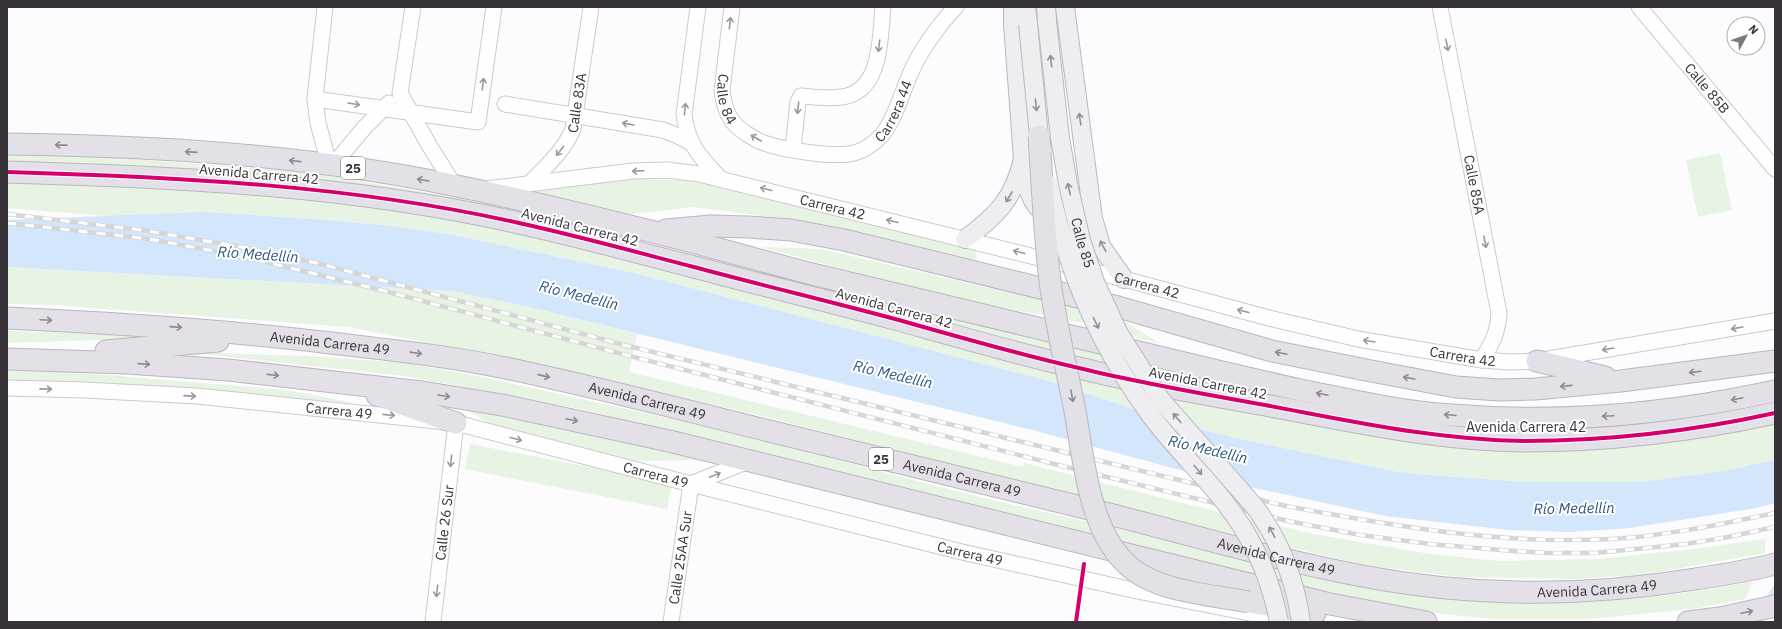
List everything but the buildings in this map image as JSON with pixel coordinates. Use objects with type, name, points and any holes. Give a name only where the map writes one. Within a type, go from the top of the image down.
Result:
[{"type":"highway","points":[[1039,136],[1049,272],[1057,323],[1087,479],[1102,527],[1109,542],[1121,558],[1144,577],[1162,585],[1249,602],[1371,622]]},
{"type":"highway","name":"Avenida Carrera 42","points":[[7,144],[76,145],[162,150],[331,165],[454,185],[651,231],[813,274],[1167,359],[1394,409],[1493,418],[1612,416],[1718,403],[1775,391]]},
{"type":"highway","name":"Avenida Carrera 42","points":[[7,172],[108,174],[244,182],[351,194],[514,222],[851,308],[992,347],[1080,369],[1234,400],[1406,431],[1463,438],[1522,441],[1579,440],[1644,435],[1701,428],[1775,413]]},
{"type":"highway","points":[[651,231],[711,226],[748,227],[791,230],[844,240],[1118,307],[1272,351],[1456,386],[1500,390],[1535,389],[1621,381],[1775,361]]},
{"type":"highway","name":"Avenida Carrera 49","points":[[7,318],[111,323],[271,336],[415,352],[506,368],[600,389],[1081,507],[1268,555],[1370,577],[1414,584],[1467,590],[1567,593],[1662,584],[1752,570],[1775,564]]},
{"type":"highway","points":[[11,359],[271,336]]},
{"type":"highway","name":"25","points":[[11,359],[128,363],[205,368],[337,381],[422,392],[502,405],[669,441],[1330,604],[1426,622]]},
{"type":"highway","points":[[1537,361],[1621,381]]},
{"type":"highway","points":[[337,381],[456,423]]},
{"type":"highway","points":[[1688,622],[1720,618],[1775,606]]},
{"type":"main road","points":[[1013,7],[1023,159],[1031,198],[1037,208],[1048,218],[1063,221],[1080,217],[1086,210],[1090,198]]},
{"type":"main road","points":[[1065,7],[1090,198],[1096,231],[1102,246],[1124,278]]},
{"type":"main road","name":"Calle 85","points":[[1046,14],[1060,138],[1068,184],[1081,240],[1095,282],[1118,332],[1157,394],[1255,507],[1268,525],[1290,570],[1301,622]]},
{"type":"main road","name":"Calle 85","points":[[1027,16],[1039,136],[1055,212],[1067,256],[1080,288],[1115,360],[1149,413],[1222,499],[1247,534],[1262,562],[1274,599],[1269,620]]},
{"type":"main road","points":[[965,239],[984,226],[1005,204],[1019,176],[1023,159]]},
{"type":"street","points":[[325,7],[315,99],[318,123],[331,165],[383,109],[400,93]]},
{"type":"street","points":[[413,7],[400,93],[410,113],[454,185]]},
{"type":"street","points":[[315,99],[478,122],[494,7]]},
{"type":"street","name":"Calle 83A","points":[[530,183],[560,152],[568,140],[576,116],[591,7]]},
{"type":"street","points":[[698,7],[684,115],[686,128],[691,143],[699,155],[720,178]]},
{"type":"street","name":"Calle 84","points":[[732,7],[722,90],[723,101],[727,112],[732,121],[747,133],[764,143],[793,149]]},
{"type":"street","points":[[793,149],[799,98],[801,96],[842,97],[853,94],[860,89],[873,73],[876,64],[883,7]]},
{"type":"street","name":"Carrera 44","points":[[793,149],[841,155],[856,153],[870,145],[882,135],[891,120],[912,70],[932,38],[956,7]]},
{"type":"street","name":"Calle 85A","points":[[1440,7],[1499,313],[1499,328],[1494,341],[1482,360]]},
{"type":"street","name":"Calle 85B","points":[[1639,7],[1775,169]]},
{"type":"street","points":[[505,104],[663,130],[676,134],[691,143]]},
{"type":"street","name":"Carrera 42","points":[[475,190],[633,171],[667,170],[720,178],[1124,278],[1269,318],[1358,339],[1482,360],[1510,362],[1537,361],[1775,321]]},
{"type":"street","name":"Carrera 49","points":[[7,388],[84,390],[197,396],[456,423],[974,555],[1269,620],[1296,622]]},
{"type":"street","name":"Calle 26 Sur","points":[[433,622],[456,423]]},
{"type":"street","points":[[691,484],[748,461]]},
{"type":"street","name":"Calle 25AA Sur","points":[[671,622],[691,484]]},
{"type":"green space","points":[[1720,153],[1732,210],[1698,217],[1686,160]]},
{"type":"green space","points":[[7,155],[103,157],[306,172],[460,198],[956,318],[1418,419],[1775,399],[1775,406],[1703,420],[1558,433],[1467,430],[1179,381],[304,180],[199,170],[7,161]]},
{"type":"green space","points":[[637,179],[681,180],[732,187],[975,250],[977,261],[847,230],[787,219],[693,207],[631,214],[525,192]]},
{"type":"green space","points":[[7,181],[189,187],[367,206],[461,221],[543,237],[678,274],[823,310],[1528,449],[1628,448],[1699,438],[1775,421],[1775,460],[1723,471],[1640,482],[1525,482],[1403,473],[1235,438],[1167,420],[1056,383],[634,273],[450,234],[381,225],[314,219],[203,212],[120,217],[7,208]]},
{"type":"green space","points":[[762,247],[821,249],[1036,299],[1127,323],[1161,344],[1083,323],[988,305],[915,289]]},
{"type":"green space","points":[[7,267],[452,291],[525,306],[637,334],[629,372],[1023,467],[1024,463],[1313,534],[1430,554],[1498,561],[1598,559],[1693,549],[1765,539],[1765,553],[1647,574],[1576,579],[1460,577],[1365,565],[1203,527],[753,414],[609,380],[349,327],[53,305],[7,304]]},
{"type":"green space","points":[[7,331],[192,337],[7,343]]},
{"type":"green space","points":[[182,352],[310,356],[405,363],[482,377],[721,430],[987,499],[1181,543],[1337,582],[1425,595],[1597,600],[1663,596],[1753,582],[1745,599],[1693,609],[1588,619],[1492,619],[1416,611],[1333,593],[575,408],[404,376]]},
{"type":"green space","points":[[7,371],[59,371],[286,390],[355,403],[222,393],[7,382]]},
{"type":"green space","points":[[463,408],[707,460],[636,461],[492,425]]},
{"type":"green space","points":[[470,444],[672,483],[667,509],[465,469]]},
{"type":"water","name":"Río Medellín","points":[[203,212],[314,219],[381,225],[449,234],[634,273],[1056,383],[1167,420],[1235,438],[1403,473],[1525,482],[1640,482],[1723,471],[1775,460],[1775,503],[1756,508],[1630,528],[1569,532],[1508,530],[1386,516],[1217,480],[1032,430],[525,306],[452,291],[7,267],[7,220]]},
{"type":"waterway","points":[[1766,601],[1775,588]]},
{"type":"railway","points":[[7,214],[142,230],[247,248],[321,264],[624,345],[1286,506],[1407,527],[1529,539],[1611,539],[1693,529],[1775,513]]},
{"type":"railway","points":[[7,223],[149,239],[241,256],[381,290],[618,353],[1062,466],[1288,521],[1360,535],[1430,544],[1501,550],[1547,553],[1595,553],[1686,544],[1775,527]]},
{"type":"cycle path","points":[[7,172],[200,180],[264,185],[329,191],[456,210],[585,239],[870,312],[1056,363],[1148,383],[1394,429],[1491,440],[1556,441],[1651,434],[1713,425],[1775,413]]},
{"type":"cycle path","points":[[1076,622],[1084,564]]}]
